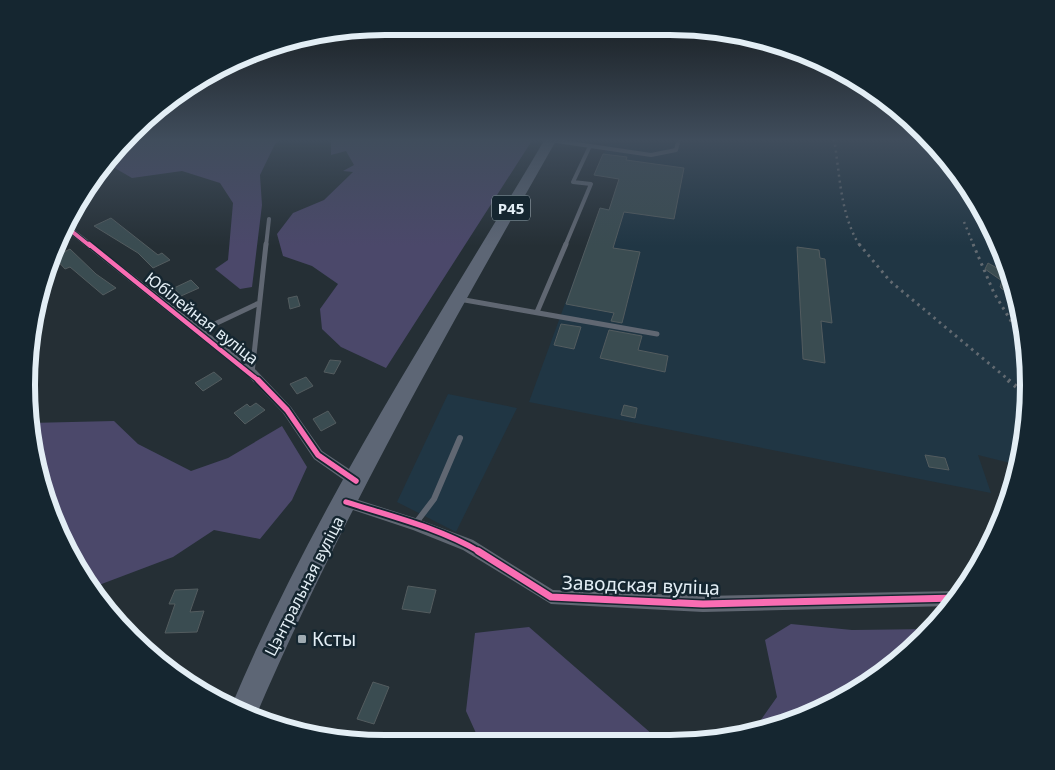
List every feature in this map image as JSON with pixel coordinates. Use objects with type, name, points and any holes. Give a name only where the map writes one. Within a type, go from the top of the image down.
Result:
[{"type":"main road","name":"Р45","points":[[470,278],[529,175]]},
{"type":"main road","name":"Цэнтральная вуліца","points":[[246,706],[278,635],[356,481],[470,278]]},
{"type":"street","name":"Юбілейная вуліца","points":[[71,230],[252,373],[287,410],[318,455],[356,481]]},
{"type":"street","name":"Заводская вуліца","points":[[346,502],[415,524],[468,545],[551,597],[703,604],[948,598]]},
{"type":"lane","points":[[538,312],[591,184],[573,182],[576,175]]},
{"type":"lane","points":[[252,373],[258,302],[269,218]]},
{"type":"lane","points":[[459,299],[657,334]]},
{"type":"lane","points":[[200,331],[258,302]]},
{"type":"lane","points":[[415,524],[434,499],[460,438]]},
{"type":"shaded area","points":[[127,175],[154,175],[132,178]]},
{"type":"shaded area","points":[[194,175],[260,175],[262,205],[252,287],[240,289],[215,269],[228,260],[233,203],[220,183]]},
{"type":"shaded area","points":[[350,175],[510,175],[386,368],[341,347],[322,329],[320,309],[338,284],[312,266],[283,256],[277,234],[293,213],[324,200]]},
{"type":"shaded area","points":[[594,175],[950,175],[973,210],[993,251],[1008,294],[1017,339],[1020,385],[1019,408],[1011,463],[978,455],[991,493],[529,402],[600,208],[609,209],[619,179]]},
{"type":"shaded area","points":[[448,394],[517,408],[456,532],[397,502]]},
{"type":"shaded area","points":[[114,421],[138,444],[191,471],[228,458],[282,426],[307,467],[292,500],[260,539],[214,530],[173,557],[98,585],[71,540],[54,498],[47,476],[37,423]]},
{"type":"shaded area","points":[[791,624],[852,630],[920,629],[883,663],[845,688],[804,708],[758,724],[777,697],[765,640]]},
{"type":"shaded area","points":[[529,627],[653,735],[477,735],[466,711],[475,633]]},
{"type":"building","points":[[594,175],[683,175],[674,219],[624,212],[613,248],[640,252],[622,323],[611,321],[614,313],[566,304],[600,208],[609,210],[619,179]]},
{"type":"building","points":[[111,218],[158,255],[162,253],[170,260],[153,268],[138,253],[94,226]]},
{"type":"building","points":[[797,247],[819,250],[820,258],[825,259],[832,323],[821,321],[825,363],[803,359]]},
{"type":"building","points":[[70,249],[96,274],[116,288],[103,295],[70,267],[65,269],[58,261],[61,253]]},
{"type":"building","points":[[988,263],[1000,270],[1007,291],[1000,287],[1002,281],[985,269]]},
{"type":"building","points":[[191,280],[199,288],[181,296],[174,288]]},
{"type":"building","points":[[297,296],[300,306],[290,309],[288,298]]},
{"type":"building","points":[[561,324],[581,327],[574,349],[554,345]]},
{"type":"building","points":[[609,330],[642,336],[638,350],[668,356],[665,372],[600,358]]},
{"type":"building","points":[[330,360],[341,361],[334,374],[324,372]]},
{"type":"building","points":[[214,372],[222,379],[203,391],[195,383]]},
{"type":"building","points":[[306,377],[313,386],[297,394],[290,384]]},
{"type":"building","points":[[256,403],[265,410],[245,424],[234,413],[247,404],[250,407]]},
{"type":"building","points":[[624,405],[637,408],[635,418],[621,415]]},
{"type":"building","points":[[328,411],[336,423],[321,431],[313,419]]},
{"type":"building","points":[[925,455],[945,458],[949,470],[929,467]]},
{"type":"building","points":[[408,586],[436,590],[430,613],[402,609]]},
{"type":"building","points":[[198,589],[190,612],[204,611],[197,632],[165,633],[175,604],[169,604],[175,590]]},
{"type":"building","points":[[373,682],[389,687],[374,724],[357,719]]},
{"type":"railway","points":[[839,175],[848,221],[860,246]]},
{"type":"railway","points":[[964,222],[974,246]]},
{"type":"railway","points":[[859,244],[890,281],[1010,381]]},
{"type":"railway","points":[[973,244],[994,293],[1015,327]]},
{"type":"railway","points":[[1008,380],[1020,389]]},
{"type":"cycle path","points":[[71,230],[252,373],[287,410],[318,455],[356,481]]},
{"type":"cycle path","points":[[346,502],[415,524],[468,545],[551,597],[703,604],[948,598]]},
{"type":"place","name":"Ксты","points":[[302,639]]}]
